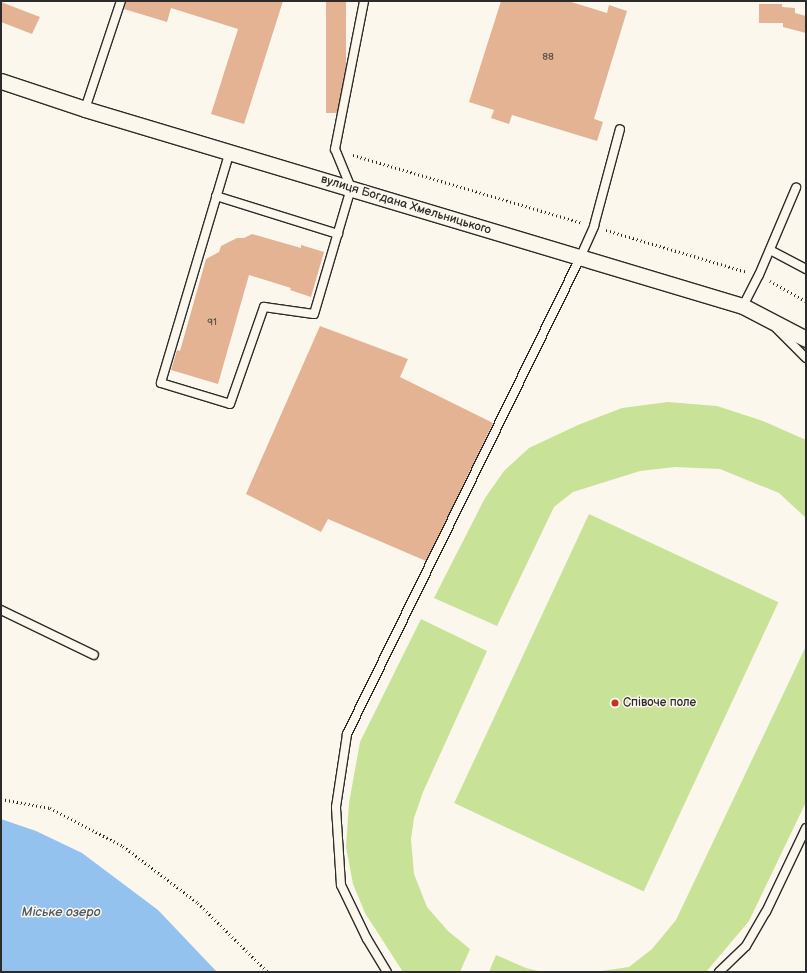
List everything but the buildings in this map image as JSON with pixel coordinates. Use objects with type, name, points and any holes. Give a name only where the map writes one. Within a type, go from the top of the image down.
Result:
[{"type":"street","name":"вулиця Богдана Хмельницького","points":[[1,81],[85,109],[230,151],[743,306],[806,339]]},
{"type":"lane","points":[[85,109],[121,1]]},
{"type":"lane","points":[[230,151],[161,383],[230,404],[264,307],[314,314],[351,188],[335,149],[364,1]]},
{"type":"lane","points":[[387,972],[367,939],[341,885],[336,807],[348,734],[580,258],[594,226],[620,129]]},
{"type":"lane","points":[[743,306],[759,275],[796,188]]},
{"type":"lane","points":[[216,196],[338,234]]},
{"type":"lane","points":[[770,250],[806,269]]},
{"type":"lane","points":[[764,316],[806,358]]},
{"type":"lane","points":[[1,610],[94,655]]},
{"type":"lane","points":[[719,972],[750,939],[766,912],[806,828]]},
{"type":"path","points":[[335,149],[759,275],[806,302]]},
{"type":"path","points":[[1,799],[50,808],[123,846],[198,903],[268,972]]},
{"type":"green space","points":[[668,402],[717,406],[763,421],[806,440],[806,518],[779,493],[720,469],[675,467],[640,471],[573,492],[554,507],[497,626],[434,598],[485,498],[504,471],[529,448],[578,425],[622,408]]},
{"type":"green space","name":"Співоче поле","points":[[589,514],[778,602],[644,891],[454,803]]},
{"type":"green space","points":[[421,619],[487,651],[423,792],[414,818],[411,839],[414,874],[427,907],[448,931],[470,949],[460,972],[403,972],[365,913],[353,884],[346,847],[349,803],[360,742]]},
{"type":"green space","points":[[806,646],[806,802],[749,921],[706,972],[594,972],[629,967],[652,949],[676,920]]},
{"type":"green space","points":[[496,955],[526,968],[542,972],[489,972]]},
{"type":"water","name":"Міське озеро","points":[[1,819],[36,831],[82,853],[158,910],[217,972],[1,972]]},
{"type":"place","name":"Співоче поле","points":[[615,703]]}]
